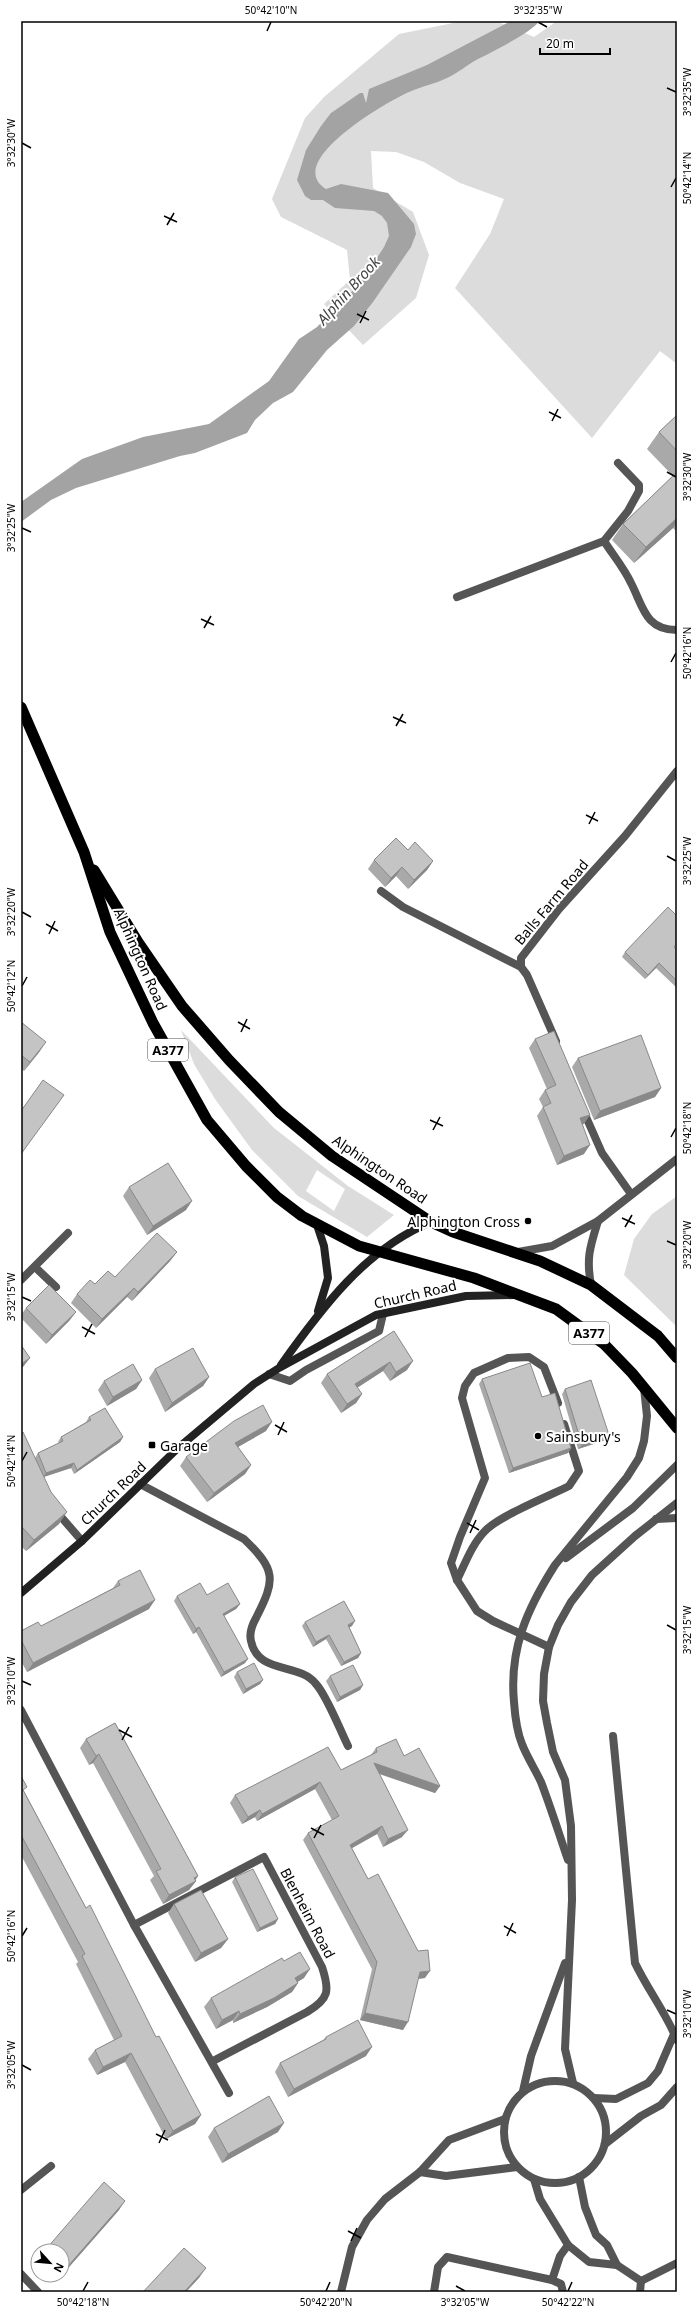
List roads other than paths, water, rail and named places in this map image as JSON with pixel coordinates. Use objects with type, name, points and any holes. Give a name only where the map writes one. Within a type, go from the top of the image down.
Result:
[{"type":"highway","name":"A377","points":[[21,707],[84,852]]},
{"type":"highway","name":"Alphington Road","points":[[84,852],[138,942],[182,1006],[229,1060],[279,1112],[332,1156],[431,1222],[453,1232],[518,1252],[591,1286],[658,1336],[677,1358]]},
{"type":"highway","name":"Alphington Road","points":[[84,852],[110,932],[153,1023],[207,1120],[246,1166],[277,1197],[317,1226],[359,1246],[474,1278],[556,1309],[604,1344],[644,1388],[677,1428]]},
{"type":"main road","name":"Church Road","points":[[279,1368],[317,1314],[378,1252],[405,1234],[431,1222]]},
{"type":"main road","points":[[317,1226],[324,1246],[328,1278],[317,1314]]},
{"type":"main road","name":"Church Road","points":[[21,1593],[82,1541],[178,1448],[269,1374],[279,1368],[338,1334],[376,1315],[466,1296],[521,1295]]},
{"type":"street","points":[[457,597],[604,541],[628,511],[638,491],[639,485],[618,463]]},
{"type":"street","points":[[604,541],[631,583],[645,615],[658,626],[677,630]]},
{"type":"street","name":"Balls Farm Road","points":[[559,1048],[527,975],[520,967],[521,958],[538,934],[625,836],[677,771]]},
{"type":"street","points":[[381,891],[403,907],[520,967]]},
{"type":"street","points":[[579,1101],[602,1154],[630,1194]]},
{"type":"street","points":[[518,1252],[552,1246],[598,1221],[630,1194],[677,1159]]},
{"type":"street","points":[[591,1286],[587,1265],[590,1244],[598,1221]]},
{"type":"street","points":[[21,1280],[35,1268],[68,1233]]},
{"type":"street","points":[[35,1268],[56,1287]]},
{"type":"street","points":[[269,1374],[290,1381],[306,1370],[379,1332],[383,1314]]},
{"type":"street","points":[[457,1580],[470,1554],[485,1531],[500,1520],[569,1486],[579,1471],[551,1382],[544,1367],[530,1357],[508,1358],[474,1373],[465,1386],[462,1398],[485,1478],[460,1537],[451,1563],[457,1580],[477,1611],[493,1621],[549,1647]]},
{"type":"street","points":[[570,1865],[541,1782],[521,1743],[514,1714],[514,1661],[520,1633],[555,1565],[627,1477],[639,1458],[644,1441],[647,1416],[644,1388]]},
{"type":"street","points":[[555,1565],[632,1508],[677,1466]]},
{"type":"street","points":[[140,1484],[244,1539],[258,1553],[269,1568],[270,1579],[267,1596],[251,1630],[250,1641],[256,1653],[271,1665],[301,1673],[316,1683],[348,1746]]},
{"type":"street","points":[[49,1501],[82,1541]]},
{"type":"street","points":[[573,2083],[565,2049],[568,1954],[572,1900],[570,1865],[571,1826],[565,1780],[553,1752],[543,1701],[544,1674],[549,1647],[558,1625],[571,1602],[592,1575],[655,1519],[677,1503]]},
{"type":"street","points":[[655,1519],[677,1518]]},
{"type":"street","points":[[21,1710],[134,1925],[213,2062],[229,2093]]},
{"type":"street","points":[[594,2098],[616,2099],[648,2083],[658,2071],[676,2037],[670,2021],[647,1987],[635,1963],[613,1736]]},
{"type":"street","name":"Blenheim Road","points":[[134,1925],[264,1857],[322,1967],[328,1985],[326,1994],[320,2004],[307,2012],[213,2062]]},
{"type":"street","points":[[523,2091],[531,2056],[568,1954]]},
{"type":"street","points":[[560,2080],[573,2083],[594,2098],[604,2115],[606,2134],[605,2144],[596,2163],[579,2177],[557,2183],[534,2179],[517,2167],[508,2153],[504,2136],[505,2119],[512,2104],[523,2091],[534,2084],[560,2080]]},
{"type":"street","points":[[605,2144],[641,2116],[661,2105],[677,2087]]},
{"type":"street","points":[[341,2292],[352,2247],[367,2220],[385,2199],[420,2172],[449,2140],[505,2119]]},
{"type":"street","points":[[21,2190],[51,2166]]},
{"type":"street","points":[[420,2172],[446,2176],[517,2167]]},
{"type":"street","points":[[579,2177],[585,2207],[596,2235],[607,2245],[617,2265]]},
{"type":"street","points":[[534,2179],[540,2199],[568,2245],[589,2262],[617,2265],[641,2281]]},
{"type":"street","points":[[552,2280],[560,2256],[568,2245]]},
{"type":"street","points":[[434,2292],[438,2267],[447,2257],[552,2280],[562,2284],[563,2292]]},
{"type":"street","points":[[641,2281],[677,2263]]},
{"type":"street","points":[[21,2274],[38,2292]]},
{"type":"street","points":[[640,2292],[641,2281]]},
{"type":"place","name":"Alphington Cross","points":[[528,1221]]},
{"type":"place","name":"Sainsbury's","points":[[538,1436]]},
{"type":"place","name":"Garage","points":[[152,1445]]},
{"type":"water label","name":"Alphin Brook","points":[[348,290]]}]
